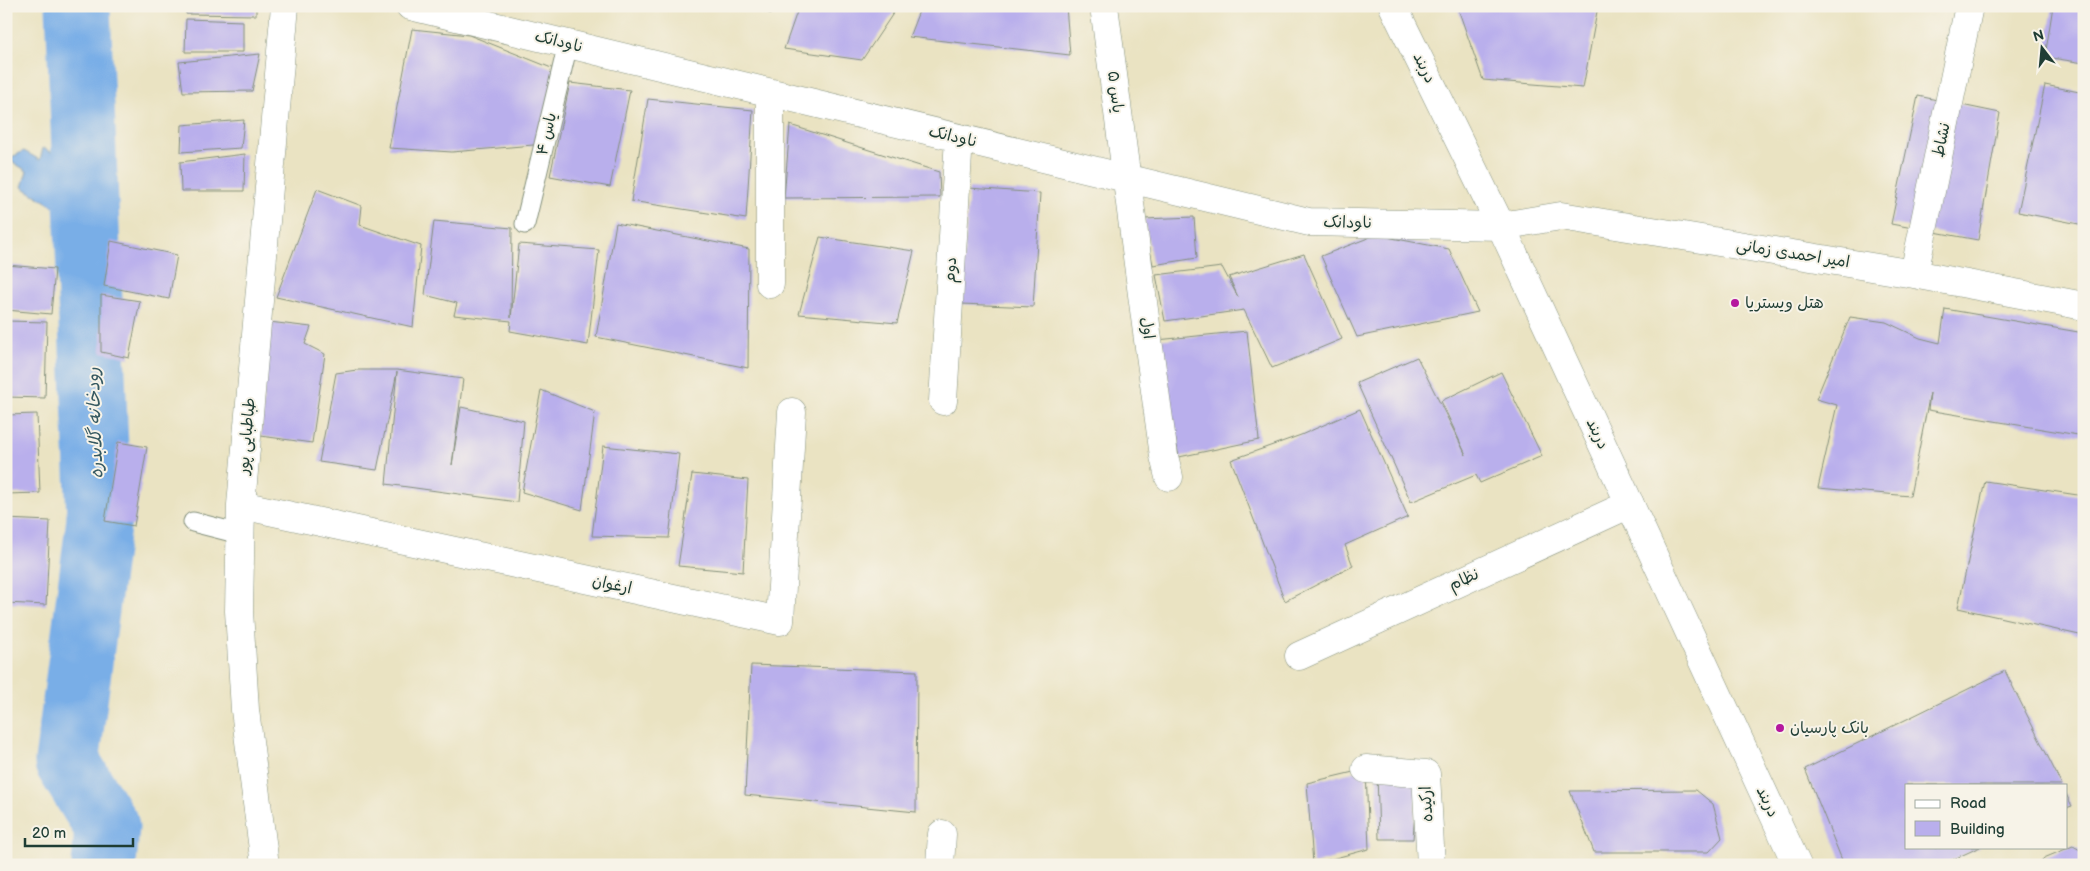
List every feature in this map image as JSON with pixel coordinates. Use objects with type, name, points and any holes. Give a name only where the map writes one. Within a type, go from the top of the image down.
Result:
[{"type":"street","name":"طباطبایی پور","points":[[265,865],[245,710],[239,611],[240,534],[285,6]]},
{"type":"street","name":"ناودانک","points":[[410,6],[1309,222],[1501,226]]},
{"type":"street","name":"یاس ۵","points":[[1104,6],[1126,178]]},
{"type":"street","name":"دربند","points":[[1393,6],[1501,226],[1796,865]]},
{"type":"street","name":"نشاط","points":[[1914,274],[1970,6]]},
{"type":"street","points":[[770,93],[770,284]]},
{"type":"street","name":"دوم","points":[[943,402],[959,138]]},
{"type":"street","name":"اول","points":[[1126,178],[1164,456],[1169,477]]},
{"type":"street","name":"امیر احمدی زمانی","points":[[1501,226],[1561,216],[1914,274],[2084,306]]},
{"type":"street","name":"ارغوان","points":[[241,505],[780,620],[792,412]]},
{"type":"street","name":"نظام","points":[[1299,656],[1630,504]]},
{"type":"street","name":"ارکیده","points":[[1366,769],[1426,774],[1431,865]]},
{"type":"street","points":[[940,865],[942,834]]},
{"type":"lane","name":"یاس ۴","points":[[525,224],[568,44]]},
{"type":"lane","points":[[193,522],[240,534]]},
{"type":"water","points":[[43,148],[63,158],[61,211],[22,187],[27,171],[8,159],[24,151],[40,160]]},
{"type":"building","points":[[186,6],[256,6],[256,15],[186,14]]},
{"type":"building","points":[[747,6],[774,6],[772,14]]},
{"type":"building","points":[[799,6],[898,6],[862,60],[784,49]]},
{"type":"building","points":[[921,6],[1066,6],[1070,55],[909,37]]},
{"type":"building","points":[[1457,6],[1598,6],[1583,88],[1483,80]]},
{"type":"building","points":[[2053,6],[2084,6],[2084,63],[2045,57]]},
{"type":"building","points":[[186,19],[243,21],[243,52],[185,52]]},
{"type":"building","points":[[412,29],[469,35],[554,69],[545,144],[452,152],[389,148]]},
{"type":"building","points":[[260,54],[252,91],[183,92],[179,62]]},
{"type":"building","points":[[570,83],[630,90],[610,187],[550,176]]},
{"type":"building","points":[[2045,85],[2084,93],[2084,225],[2018,212]]},
{"type":"building","points":[[1918,96],[2000,113],[1978,240],[1891,224]]},
{"type":"building","points":[[648,99],[753,110],[746,219],[631,201]]},
{"type":"building","points":[[244,120],[241,148],[181,152],[182,125]]},
{"type":"building","points":[[790,125],[939,172],[940,197],[784,198]]},
{"type":"building","points":[[245,154],[244,191],[181,191],[180,162]]},
{"type":"building","points":[[969,188],[1040,193],[1033,307],[961,304]]},
{"type":"building","points":[[317,189],[362,206],[360,225],[421,246],[413,327],[276,297]]},
{"type":"building","points":[[1194,217],[1197,258],[1153,265],[1144,219]]},
{"type":"building","points":[[434,221],[512,228],[511,318],[519,244],[599,250],[588,345],[510,331],[511,321],[454,315],[457,303],[425,295]]},
{"type":"building","points":[[616,223],[749,249],[748,368],[596,337]]},
{"type":"building","points":[[1376,235],[1449,249],[1478,312],[1357,337],[1321,256]]},
{"type":"building","points":[[820,237],[914,251],[897,323],[799,314]]},
{"type":"building","points":[[111,241],[177,255],[169,299],[104,286]]},
{"type":"building","points":[[1304,254],[1342,339],[1272,368],[1244,310],[1165,321],[1156,275],[1222,267],[1238,297],[1229,277]]},
{"type":"building","points":[[6,265],[55,269],[51,314],[6,310]]},
{"type":"building","points":[[101,295],[140,301],[129,358],[101,352]]},
{"type":"building","points":[[1945,309],[2084,333],[2084,436],[1928,410],[1930,393],[1910,496],[1818,488],[1837,405],[1816,399],[1850,317],[1886,322],[1920,338],[1940,343]]},
{"type":"building","points":[[6,321],[47,322],[45,398],[6,397]]},
{"type":"building","points":[[269,322],[311,327],[305,344],[325,354],[312,443],[261,436]]},
{"type":"building","points":[[1247,331],[1259,440],[1179,457],[1157,340]]},
{"type":"building","points":[[1417,357],[1466,455],[1441,401],[1501,372],[1542,456],[1480,483],[1476,475],[1411,502],[1357,383]]},
{"type":"building","points":[[357,370],[397,370],[463,379],[452,465],[461,407],[524,421],[517,502],[386,484],[397,372],[377,470],[319,462],[336,373]]},
{"type":"building","points":[[541,390],[595,412],[582,510],[522,492]]},
{"type":"building","points":[[1360,409],[1408,517],[1345,545],[1353,566],[1285,601],[1231,460],[1301,435]]},
{"type":"building","points":[[37,414],[40,493],[6,494],[6,415]]},
{"type":"building","points":[[118,442],[147,447],[134,526],[105,521]]},
{"type":"building","points":[[603,446],[679,454],[669,538],[592,536]]},
{"type":"building","points":[[692,474],[748,480],[743,572],[678,566]]},
{"type":"building","points":[[1985,481],[2084,496],[2084,636],[1958,608]]},
{"type":"building","points":[[6,519],[50,521],[46,605],[6,603]]},
{"type":"building","points":[[751,665],[917,671],[916,812],[745,795]]},
{"type":"building","points":[[2005,671],[2062,784],[1905,784],[1905,848],[1978,848],[1941,865],[1844,865],[1805,769]]},
{"type":"building","points":[[1366,769],[1369,849],[1313,864],[1307,783]]},
{"type":"building","points":[[1418,769],[1413,839],[1379,839],[1377,773]]},
{"type":"building","points":[[1696,790],[1713,804],[1722,838],[1709,852],[1594,852],[1570,791]]},
{"type":"building","points":[[2068,798],[2072,806],[2068,807]]},
{"type":"building","points":[[2073,846],[2084,852],[2084,865],[2037,865],[2044,858]]},
{"type":"waterway","name":"رودخانه گلابدره","points":[[78,6],[99,519],[67,762],[107,827],[104,865]]},
{"type":"place","name":"هتل ویستریا","points":[[1735,303]]},
{"type":"place","name":"بانک پارسیان","points":[[1780,728]]}]
